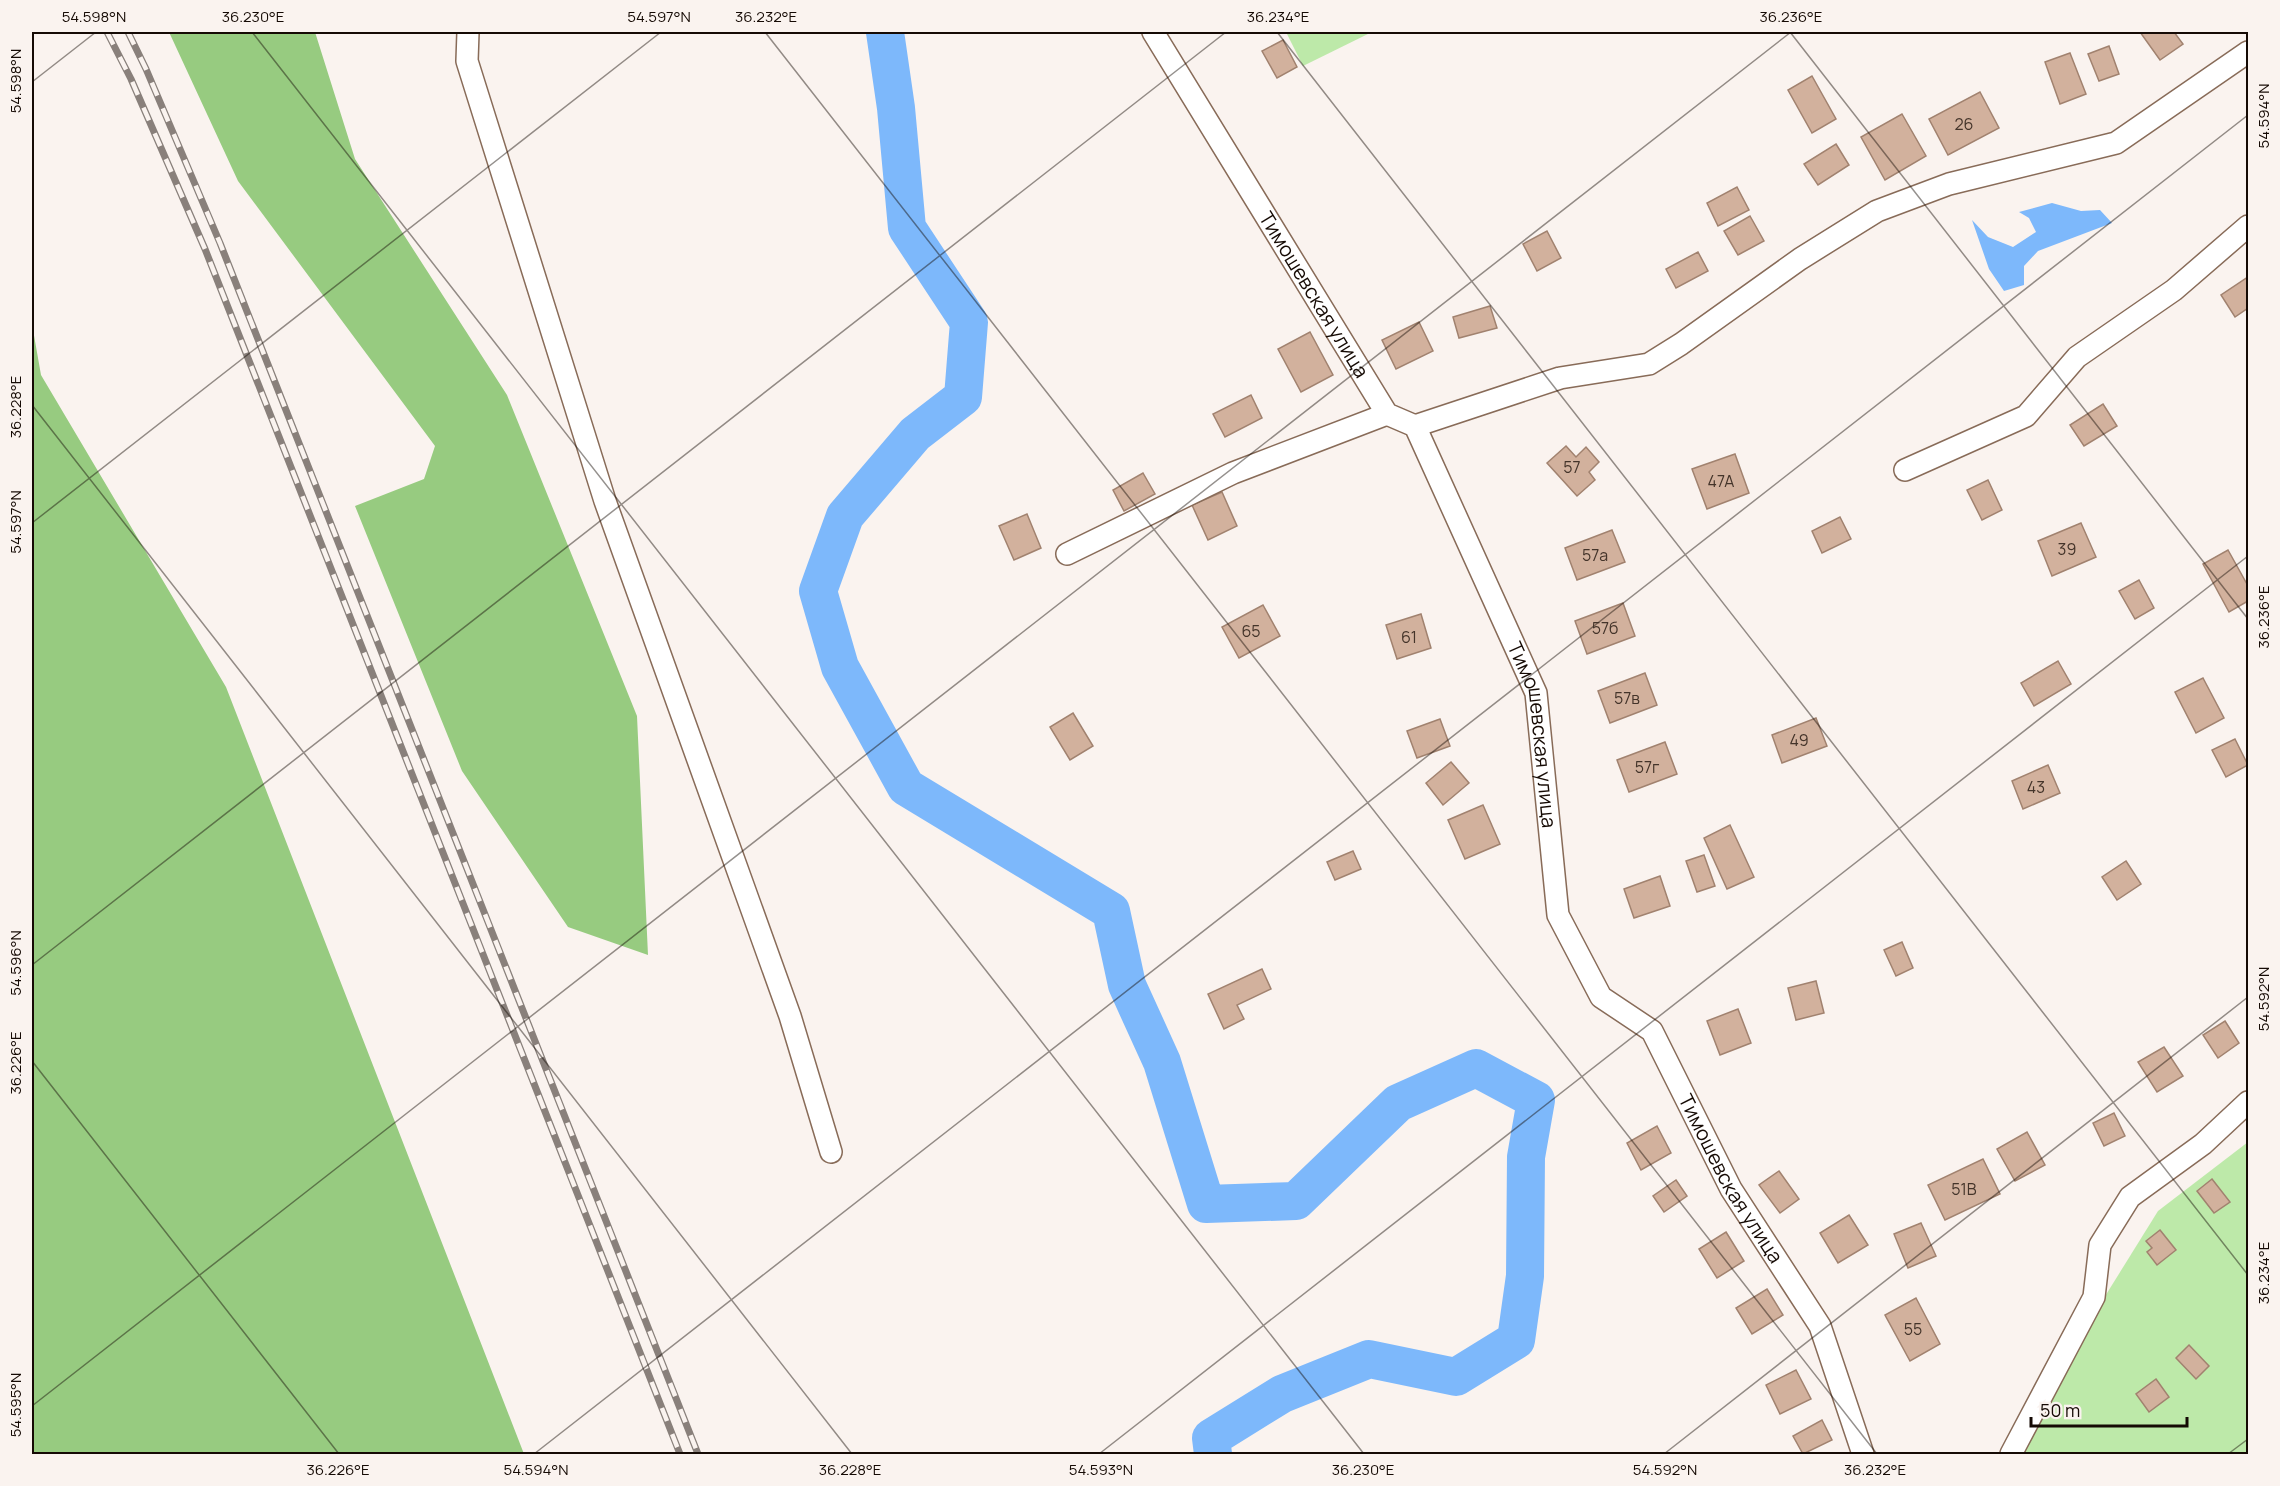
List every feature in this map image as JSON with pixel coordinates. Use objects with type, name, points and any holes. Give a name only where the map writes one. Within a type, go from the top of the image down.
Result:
[{"type":"street","points":[[468,32],[467,61],[605,501],[790,1016],[831,1152]]},
{"type":"street","name":"Тимошевская улица","points":[[1153,32],[1387,414]]},
{"type":"street","points":[[1067,554],[1233,472],[1387,414],[1415,426],[1560,378],[1649,364],[1681,344],[1800,259],[1877,211],[1949,184],[2116,143],[2248,52]]},
{"type":"street","points":[[1905,470],[2026,416],[2077,357],[2174,290],[2248,226]]},
{"type":"street","name":"Тимошевская улица","points":[[1415,426],[1536,693],[1558,915],[1601,997],[1652,1030],[1731,1189],[1820,1326],[1863,1455]]},
{"type":"street","points":[[2011,1455],[2094,1297],[2100,1245],[2130,1197],[2203,1144],[2248,1102]]},
{"type":"green space","points":[[169,32],[315,32],[355,159],[507,395],[637,716],[648,955],[568,927],[462,771],[355,506],[424,479],[435,446],[238,181]]},
{"type":"green space","points":[[1286,32],[1372,32],[1303,66]]},
{"type":"green space","points":[[32,324],[41,375],[226,687],[524,1454],[32,1454]]},
{"type":"green space","points":[[2248,1142],[2248,1454],[2007,1454],[2158,1211]]},
{"type":"water","points":[[2052,203],[2081,211],[2100,210],[2112,223],[2038,251],[2024,266],[2024,285],[2004,291],[1989,269],[1972,220],[1988,237],[2013,247],[2036,232],[2029,218],[2019,212]]},
{"type":"building","points":[[2140,32],[2174,32],[2183,44],[2160,60]]},
{"type":"building","points":[[1283,40],[1297,67],[1277,78],[1262,51]]},
{"type":"building","points":[[2109,46],[2119,74],[2099,81],[2088,54]]},
{"type":"building","points":[[2070,53],[2086,94],[2060,104],[2045,62]]},
{"type":"building","points":[[1812,76],[1836,119],[1812,133],[1788,90]]},
{"type":"building","points":[[1980,92],[1999,128],[1948,155],[1929,119]]},
{"type":"building","points":[[1902,114],[1926,156],[1885,180],[1861,137]]},
{"type":"building","points":[[1836,144],[1849,165],[1818,185],[1804,164]]},
{"type":"building","points":[[1737,187],[1749,210],[1718,226],[1707,203]]},
{"type":"building","points":[[1750,216],[1764,241],[1738,255],[1724,231]]},
{"type":"building","points":[[1547,231],[1561,258],[1537,271],[1523,244]]},
{"type":"building","points":[[1698,252],[1708,271],[1676,288],[1666,269]]},
{"type":"building","points":[[2248,277],[2248,308],[2235,317],[2221,295]]},
{"type":"building","points":[[1490,306],[1497,328],[1459,338],[1453,317]]},
{"type":"building","points":[[1419,322],[1433,351],[1396,369],[1382,340]]},
{"type":"building","points":[[1310,332],[1333,375],[1301,392],[1278,349]]},
{"type":"building","points":[[1251,395],[1262,418],[1225,437],[1213,414]]},
{"type":"building","points":[[2103,404],[2117,426],[2084,446],[2070,425]]},
{"type":"building","points":[[1566,446],[1576,457],[1586,447],[1599,462],[1589,472],[1595,480],[1577,496],[1547,463]]},
{"type":"building","points":[[1735,454],[1749,493],[1707,509],[1692,469]]},
{"type":"building","points":[[1143,473],[1155,494],[1124,511],[1113,490]]},
{"type":"building","points":[[1988,480],[2002,510],[1982,520],[1967,490]]},
{"type":"building","points":[[1222,492],[1237,526],[1208,540],[1192,505]]},
{"type":"building","points":[[1027,514],[1041,548],[1014,560],[999,526]]},
{"type":"building","points":[[1840,517],[1851,539],[1822,553],[1812,531]]},
{"type":"building","points":[[2081,523],[2096,557],[2052,576],[2038,541]]},
{"type":"building","points":[[1612,530],[1625,562],[1577,580],[1565,548]]},
{"type":"building","points":[[2228,550],[2248,586],[2248,601],[2229,612],[2203,564]]},
{"type":"building","points":[[2139,580],[2154,608],[2135,619],[2119,591]]},
{"type":"building","points":[[1623,603],[1635,636],[1587,654],[1575,621]]},
{"type":"building","points":[[1263,605],[1280,636],[1239,658],[1222,627]]},
{"type":"building","points":[[1421,614],[1431,648],[1397,659],[1386,625]]},
{"type":"building","points":[[2058,661],[2071,684],[2034,706],[2021,683]]},
{"type":"building","points":[[1645,673],[1657,705],[1610,723],[1598,691]]},
{"type":"building","points":[[2203,678],[2224,718],[2196,733],[2175,692]]},
{"type":"building","points":[[1073,713],[1093,746],[1070,760],[1050,727]]},
{"type":"building","points":[[1816,718],[1827,746],[1782,763],[1772,735]]},
{"type":"building","points":[[1440,719],[1450,746],[1417,758],[1407,731]]},
{"type":"building","points":[[2235,739],[2248,765],[2226,777],[2212,750]]},
{"type":"building","points":[[1665,742],[1677,774],[1629,792],[1617,760]]},
{"type":"building","points":[[1451,762],[1469,783],[1443,805],[1426,783]]},
{"type":"building","points":[[2048,765],[2060,793],[2023,809],[2012,781]]},
{"type":"building","points":[[1483,805],[1500,844],[1465,859],[1448,820]]},
{"type":"building","points":[[1730,825],[1754,877],[1727,889],[1704,838]]},
{"type":"building","points":[[1353,851],[1361,869],[1335,880],[1327,862]]},
{"type":"building","points":[[1704,855],[1715,886],[1697,892],[1686,861]]},
{"type":"building","points":[[2126,861],[2141,884],[2117,900],[2102,877]]},
{"type":"building","points":[[1660,876],[1670,906],[1634,918],[1624,889]]},
{"type":"building","points":[[1902,942],[1913,968],[1896,976],[1884,950]]},
{"type":"building","points":[[1262,969],[1271,989],[1237,1005],[1244,1019],[1224,1029],[1208,994]]},
{"type":"building","points":[[1816,981],[1824,1013],[1796,1020],[1788,988]]},
{"type":"building","points":[[1738,1009],[1751,1043],[1720,1055],[1707,1021]]},
{"type":"building","points":[[2225,1021],[2239,1043],[2218,1058],[2203,1035]]},
{"type":"building","points":[[2164,1047],[2183,1076],[2157,1092],[2138,1062]]},
{"type":"building","points":[[2114,1113],[2125,1136],[2104,1146],[2093,1123]]},
{"type":"building","points":[[1657,1126],[1671,1153],[1641,1170],[1627,1143]]},
{"type":"building","points":[[2027,1132],[2045,1165],[2015,1181],[1997,1149]]},
{"type":"building","points":[[1983,1159],[2000,1194],[1945,1220],[1928,1185]]},
{"type":"building","points":[[1779,1171],[1799,1199],[1780,1213],[1759,1185]]},
{"type":"building","points":[[2212,1179],[2230,1202],[2214,1213],[2197,1191]]},
{"type":"building","points":[[1676,1180],[1687,1196],[1664,1212],[1653,1196]]},
{"type":"building","points":[[1849,1215],[1868,1245],[1838,1263],[1820,1233]]},
{"type":"building","points":[[1921,1223],[1936,1256],[1908,1268],[1894,1234]]},
{"type":"building","points":[[2160,1230],[2176,1250],[2157,1265],[2147,1252],[2152,1248],[2146,1241]]},
{"type":"building","points":[[1726,1232],[1744,1261],[1717,1278],[1699,1249]]},
{"type":"building","points":[[1767,1289],[1783,1315],[1752,1334],[1736,1308]]},
{"type":"building","points":[[1916,1298],[1940,1344],[1910,1361],[1885,1315]]},
{"type":"building","points":[[2189,1345],[2209,1366],[2196,1379],[2176,1358]]},
{"type":"building","points":[[1796,1370],[1811,1399],[1780,1414],[1766,1385]]},
{"type":"building","points":[[2156,1379],[2169,1397],[2149,1412],[2136,1394]]},
{"type":"building","points":[[1822,1420],[1832,1440],[1803,1454],[1793,1436]]},
{"type":"waterway","points":[[885,32],[896,108],[907,228],[969,322],[963,397],[915,434],[845,516],[818,591],[840,667],[906,787],[1111,911],[1127,985],[1162,1062],[1206,1204],[1296,1201],[1398,1103],[1476,1068],[1536,1100],[1526,1157],[1525,1276],[1516,1340],[1456,1377],[1369,1359],[1282,1394],[1211,1438],[1213,1454]]},
{"type":"railway","points":[[107,32],[131,79],[205,249],[680,1454]]},
{"type":"railway","points":[[128,32],[220,243],[698,1454]]}]
